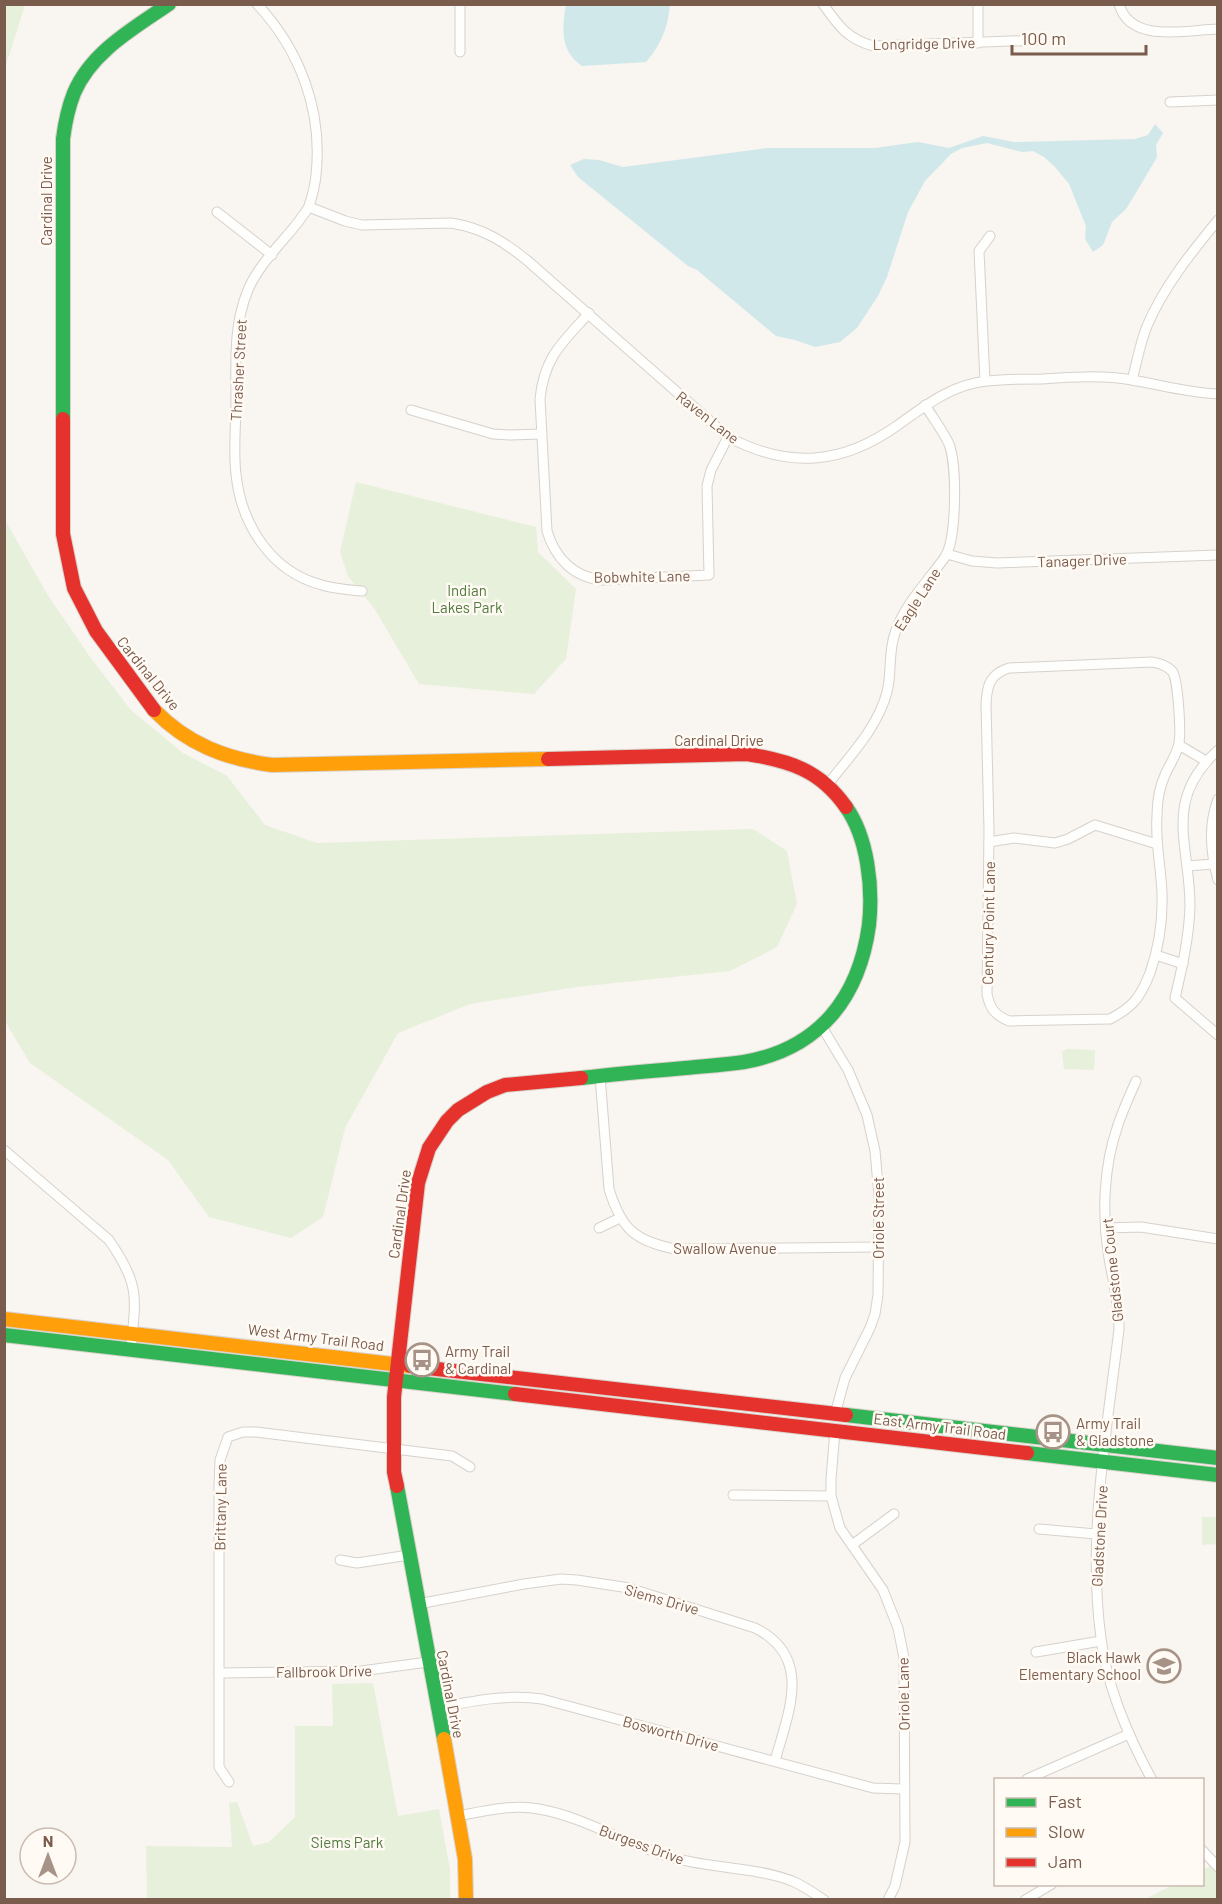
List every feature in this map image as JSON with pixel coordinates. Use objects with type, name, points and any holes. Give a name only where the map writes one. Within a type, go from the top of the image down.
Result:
[{"type":"street","name":"Cardinal Drive","points":[[169,4],[90,64],[75,88],[69,104],[63,139],[63,534],[66,560],[75,592],[86,617],[143,696],[162,718],[189,738],[230,758],[265,765],[747,754],[768,756],[790,762],[828,784],[850,811],[863,842],[867,859],[871,917],[865,956],[857,979],[841,1004],[822,1027],[796,1044],[758,1059],[505,1085],[487,1091],[450,1115],[425,1156],[418,1183],[395,1379],[394,1472],[458,1816],[465,1859],[466,1899]]},
{"type":"street","name":"Thrasher Street","points":[[257,4],[290,46],[300,67],[311,100],[317,150],[316,173],[309,207],[249,288],[237,327],[235,472],[239,497],[254,532],[269,554],[292,572],[320,585],[362,591]]},
{"type":"street","points":[[460,4],[460,52]]},
{"type":"street","name":"Longridge Drive","points":[[823,4],[840,29],[856,40],[873,46],[1042,40]]},
{"type":"street","points":[[978,4],[978,42]]},
{"type":"street","points":[[1119,4],[1127,20],[1138,28],[1156,31],[1218,29]]},
{"type":"street","points":[[1170,102],[1218,100]]},
{"type":"street","name":"Raven Lane","points":[[309,207],[362,225],[444,223],[465,225],[483,231],[511,247],[728,437],[765,453],[786,458],[829,457],[856,449],[876,440],[925,405],[952,390],[986,381],[1082,377],[1132,380],[1177,390],[1218,394]]},
{"type":"street","points":[[217,212],[272,255]]},
{"type":"street","points":[[1132,380],[1145,333],[1159,302],[1184,262],[1218,220]]},
{"type":"street","points":[[986,381],[979,251],[990,236]]},
{"type":"street","name":"Bobwhite Lane","points":[[589,313],[553,354],[547,366],[540,399],[547,531],[551,546],[558,557],[570,568],[586,577],[603,580],[709,575],[707,486],[711,470],[728,437]]},
{"type":"street","name":"Eagle Lane","points":[[828,784],[874,722],[887,693],[892,643],[898,624],[946,554],[954,523],[953,458],[948,443],[925,405]]},
{"type":"street","points":[[411,410],[493,434],[541,434]]},
{"type":"street","name":"Tanager Drive","points":[[946,554],[972,561],[997,563],[1218,555]]},
{"type":"street","name":"Century Point Lane","points":[[1152,662],[1163,664],[1174,672],[1177,684],[1179,745],[1163,778],[1157,802],[1156,828],[1162,892],[1161,925],[1156,955],[1144,988],[1136,1001],[1125,1012],[1110,1020],[1009,1021],[997,1016],[989,1006],[987,994],[987,692],[990,681],[997,672],[1009,668],[1152,662]]},
{"type":"street","points":[[1179,745],[1206,761]]},
{"type":"street","points":[[1218,750],[1206,761],[1190,785],[1184,805],[1182,832],[1190,906],[1187,945],[1175,998],[1218,1035]]},
{"type":"street","points":[[1218,799],[1211,834],[1213,864],[1218,880]]},
{"type":"street","points":[[988,842],[1014,838],[1055,843],[1095,825],[1157,844]]},
{"type":"street","points":[[1187,866],[1213,864]]},
{"type":"street","points":[[1156,955],[1183,964]]},
{"type":"street","name":"Oriole Street","points":[[822,1027],[848,1070],[867,1115],[878,1174],[878,1295],[875,1314],[845,1378],[836,1414]]},
{"type":"street","name":"Swallow Avenue","points":[[600,1076],[609,1189],[614,1206],[625,1227],[648,1242],[675,1249],[878,1247]]},
{"type":"street","name":"Gladstone Court","points":[[1104,1462],[1119,1321],[1108,1251],[1105,1202],[1110,1155],[1117,1129],[1136,1081]]},
{"type":"street","points":[[4,1150],[109,1240],[122,1259],[132,1281],[136,1300],[131,1348]]},
{"type":"street","points":[[599,1228],[620,1218]]},
{"type":"street","points":[[1106,1228],[1141,1227],[1218,1239]]},
{"type":"street","name":"West Army Trail Road","points":[[4,1318],[659,1394]]},
{"type":"street","points":[[4,1335],[395,1379]]},
{"type":"street","name":"East Army Trail Road","points":[[395,1379],[1218,1476]]},
{"type":"street","name":"East Army Trail Road","points":[[659,1394],[1218,1458]]},
{"type":"street","name":"Oriole Lane","points":[[835,1431],[831,1496],[840,1528],[883,1590],[901,1642],[904,1677],[905,1842],[895,1886],[888,1899]]},
{"type":"street","name":"Brittany Lane","points":[[219,1673],[219,1486],[220,1460],[228,1437],[243,1432],[256,1432],[394,1449]]},
{"type":"street","points":[[394,1449],[452,1456],[470,1467]]},
{"type":"street","name":"Gladstone Drive","points":[[1104,1462],[1096,1534],[1096,1590],[1101,1641],[1115,1694],[1129,1734],[1151,1778]]},
{"type":"street","points":[[733,1495],[831,1496]]},
{"type":"street","points":[[852,1545],[894,1514]]},
{"type":"street","points":[[1039,1529],[1096,1534]]},
{"type":"street","points":[[340,1560],[357,1563],[409,1554]]},
{"type":"street","name":"Siems Drive","points":[[418,1604],[524,1584],[577,1580],[629,1588],[755,1628],[779,1645],[792,1677],[792,1699],[775,1761]]},
{"type":"street","points":[[1036,1653],[1101,1641]]},
{"type":"street","name":"Fallbrook Drive","points":[[219,1673],[361,1671],[428,1662]]},
{"type":"street","points":[[219,1673],[219,1767],[229,1782]]},
{"type":"street","name":"Bosworth Drive","points":[[437,1708],[495,1697],[523,1696],[542,1699],[873,1788],[903,1789]]},
{"type":"street","points":[[1029,1778],[1129,1734]]},
{"type":"street","name":"Burgess Drive","points":[[458,1816],[499,1808],[555,1813],[679,1860],[765,1874],[792,1881],[824,1899]]},
{"type":"street","points":[[1204,1851],[1218,1867]]},
{"type":"street","points":[[1025,1899],[1048,1886]]},
{"type":"green space","points":[[4,5],[25,5],[5,68]]},
{"type":"green space","name":"Indian Lakes Park","points":[[356,482],[536,527],[538,552],[576,589],[566,659],[534,694],[419,684],[374,608],[348,576],[340,552]]},
{"type":"green space","points":[[4,518],[47,594],[90,657],[131,710],[183,753],[227,776],[265,825],[317,843],[753,829],[787,851],[797,904],[777,947],[730,971],[577,987],[470,1004],[398,1033],[345,1128],[323,1217],[291,1238],[209,1217],[168,1160],[30,1063],[5,1021]]},
{"type":"green space","points":[[1067,1049],[1095,1050],[1094,1070],[1064,1069],[1062,1052]]},
{"type":"green space","points":[[1202,1517],[1217,1517],[1217,1544],[1202,1545]]},
{"type":"green space","name":"Siems Park","points":[[373,1683],[398,1816],[439,1809],[450,1870],[450,1899],[147,1899],[146,1846],[232,1847],[229,1803],[237,1802],[253,1846],[269,1842],[295,1817],[295,1726],[333,1726],[332,1684]]},
{"type":"green space","points":[[1212,1865],[1217,1870],[1217,1899],[1143,1900],[1171,1886],[1204,1886],[1204,1869]]},
{"type":"water","points":[[566,4],[670,5],[663,35],[646,62],[582,66],[566,46],[564,22]]},
{"type":"water","points":[[1155,124],[1163,133],[1156,145],[1157,157],[1126,209],[1112,222],[1103,245],[1093,252],[1085,239],[1086,226],[1069,184],[1044,157],[1033,151],[1022,152],[987,143],[962,148],[951,154],[925,181],[908,212],[887,277],[878,296],[857,328],[840,342],[815,347],[776,336],[697,270],[688,266],[578,177],[570,165],[584,159],[599,160],[623,167],[768,148],[875,148],[918,142],[949,148],[983,136],[1014,142],[1135,139],[1148,135]]},
{"type":"traffic: fast","points":[[63,419],[63,139],[68,110],[82,78],[102,53],[169,4]]},
{"type":"traffic: fast","points":[[581,1078],[744,1062],[794,1045],[814,1032],[831,1016],[845,997],[856,975],[869,925],[870,895],[864,848],[846,807]]},
{"type":"traffic: fast","points":[[4,1335],[515,1394]]},
{"type":"traffic: fast","points":[[846,1415],[1218,1458]]},
{"type":"traffic: fast","points":[[1027,1453],[1218,1475]]},
{"type":"traffic: fast","points":[[397,1486],[444,1739]]},
{"type":"traffic: slow","points":[[154,710],[180,732],[208,748],[239,759],[272,765],[548,759]]},
{"type":"traffic: slow","points":[[4,1319],[410,1366]]},
{"type":"traffic: slow","points":[[444,1739],[465,1859],[466,1900]]},
{"type":"traffic: jam","points":[[63,419],[63,534],[74,588],[96,631],[154,710]]},
{"type":"traffic: jam","points":[[548,759],[747,754],[777,760],[803,769],[826,784],[846,807]]},
{"type":"traffic: jam","points":[[397,1486],[394,1472],[394,1397],[418,1183],[429,1148],[447,1121],[458,1110],[487,1092],[505,1085],[581,1078]]},
{"type":"traffic: jam","points":[[410,1366],[846,1415]]},
{"type":"traffic: jam","points":[[515,1394],[1027,1453]]},
{"type":"place","name":"Army Trail & Cardinal","points":[[422,1360]]},
{"type":"place","name":"Army Trail & Gladstone","points":[[1053,1432]]},
{"type":"place","name":"Black Hawk Elementary School","points":[[1164,1666]]}]
